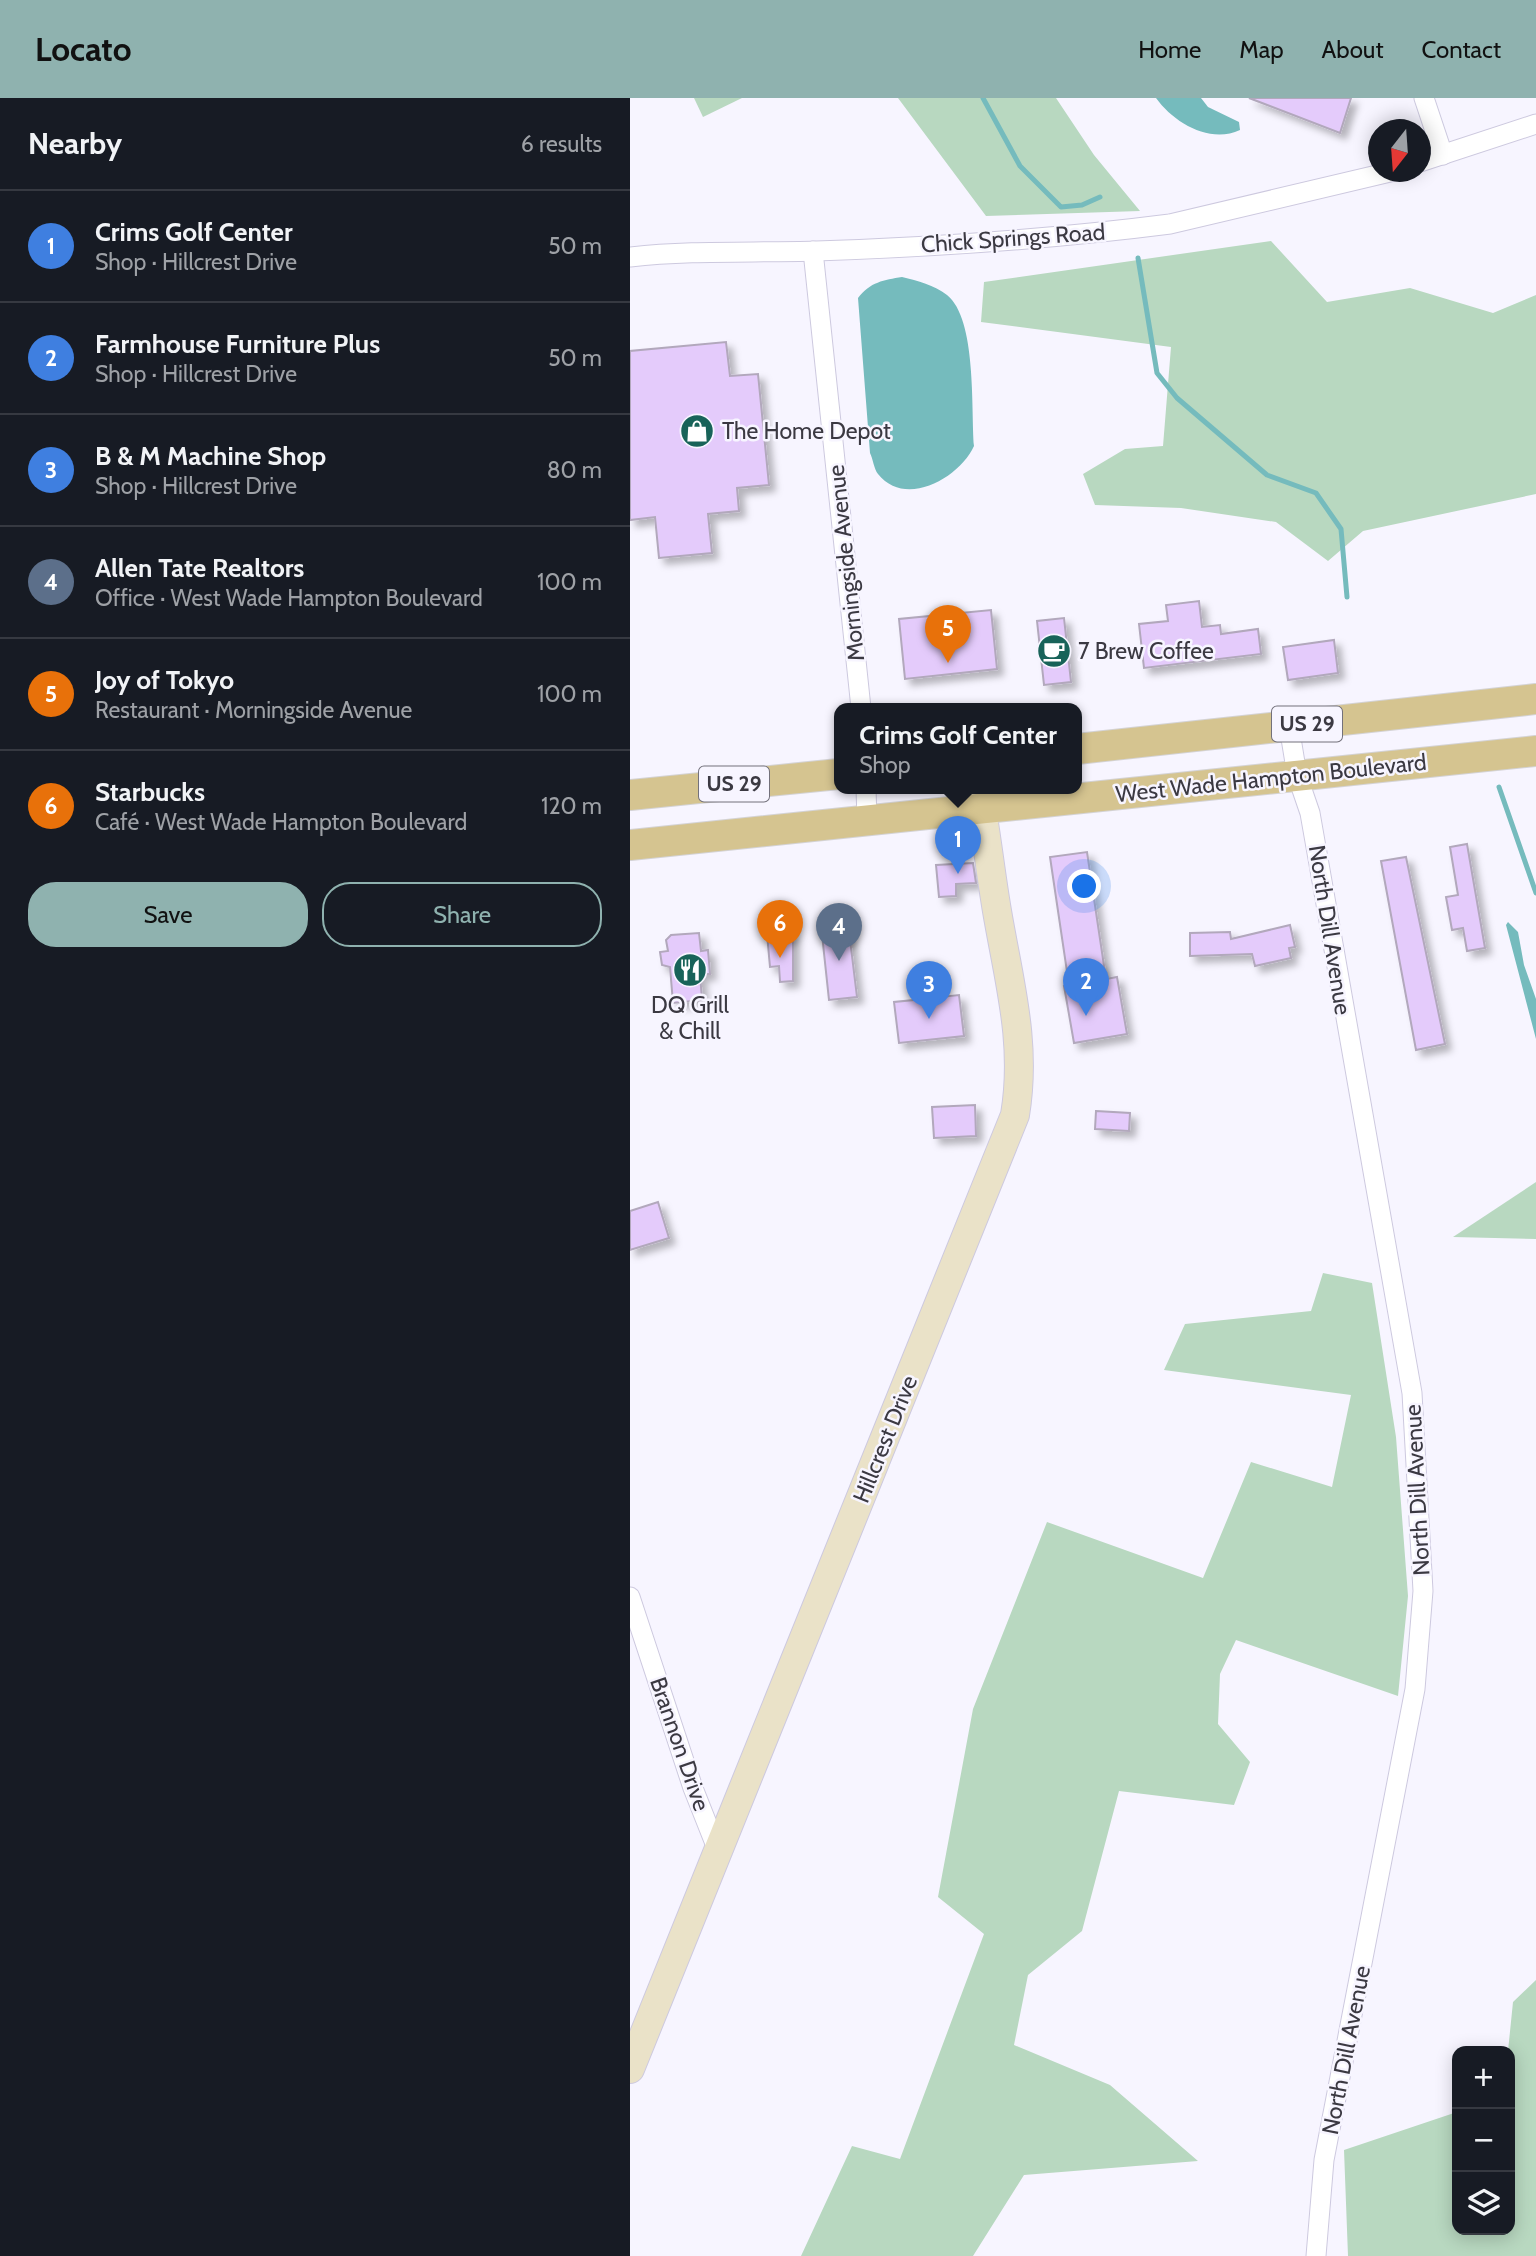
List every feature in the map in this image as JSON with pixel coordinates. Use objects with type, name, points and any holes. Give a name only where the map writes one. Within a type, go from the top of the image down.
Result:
[{"type":"main road","name":"US 29","points":[[1082,748],[1536,699]]},
{"type":"main road","name":"West Wade Hampton Boulevard","points":[[1082,791],[1297,775],[1536,751]]},
{"type":"main road","name":"US 29","points":[[630,795],[834,775]]},
{"type":"main road","name":"West Wade Hampton Boulevard","points":[[630,845],[867,821],[980,798],[1035,794]]},
{"type":"street","points":[[1424,98],[1443,155]]},
{"type":"street","points":[[1431,159],[1536,124]]},
{"type":"street","name":"Chick Springs Road","points":[[630,257],[675,252],[813,251],[1006,242],[1170,224],[1368,177]]},
{"type":"street","name":"Morningside Avenue","points":[[813,251],[860,703]]},
{"type":"street","name":"North Dill Avenue","points":[[1289,726],[1297,775],[1310,813],[1363,1130],[1406,1354],[1415,1437],[1423,1591],[1415,1689],[1329,2134],[1315,2256]]},
{"type":"street","points":[[866,794],[867,821]]},
{"type":"street","name":"Hillcrest Drive","points":[[630,2069],[1016,1115],[1021,1081],[1021,1043],[988,864],[980,798]]},
{"type":"street","name":"Brannon Drive","points":[[630,1597],[693,1788],[718,1851]]},
{"type":"green space","points":[[694,98],[742,98],[703,117]]},
{"type":"green space","points":[[898,98],[1056,98],[1094,155],[1140,211],[986,216]]},
{"type":"green space","points":[[1271,241],[1327,302],[1410,288],[1493,313],[1536,295],[1536,494],[1363,531],[1328,561],[1276,522],[1181,508],[1095,505],[1083,474],[1125,449],[1163,446],[1171,347],[981,322],[984,282]]},
{"type":"green space","points":[[1536,1182],[1536,1239],[1453,1237]]},
{"type":"green space","points":[[1323,1273],[1372,1283],[1396,1437],[1408,1596],[1398,1696],[1236,1640],[1220,1674],[1218,1724],[1250,1762],[1234,1805],[1119,1791],[1082,1931],[1028,1975],[1014,2045],[1110,2085],[1198,2161],[1024,2175],[973,2256],[801,2256],[852,2146],[900,2159],[984,1934],[938,1897],[973,1709],[1047,1522],[1203,1578],[1251,1462],[1332,1487],[1351,1395],[1164,1370],[1185,1324],[1311,1311]]},
{"type":"green space","points":[[1536,1980],[1536,2256],[1348,2256],[1344,2150],[1452,2114],[1452,2235],[1515,2235],[1515,2046],[1509,2046],[1513,2002]]},
{"type":"water","points":[[1156,98],[1201,98],[1208,107],[1239,122],[1240,130],[1217,134],[1194,129],[1172,116]]},
{"type":"water","points":[[902,277],[937,289],[947,295],[957,307],[968,344],[971,366],[974,446],[967,458],[945,478],[917,489],[903,489],[890,484],[878,474],[870,453],[858,298],[872,285]]},
{"type":"water","points":[[1508,922],[1518,932],[1524,965],[1536,999],[1536,1039],[1506,925]]},
{"type":"building","points":[[1249,98],[1351,98],[1340,133]]},
{"type":"building","name":"The Home Depot","points":[[726,342],[730,376],[758,374],[769,485],[737,488],[739,511],[708,514],[712,553],[659,558],[655,517],[630,520],[630,351]]},
{"type":"building","points":[[1199,601],[1202,627],[1220,625],[1221,634],[1258,629],[1261,654],[1144,668],[1139,624],[1168,621],[1166,605]]},
{"type":"building","points":[[991,610],[997,669],[905,679],[899,619]]},
{"type":"building","name":"7 Brew Coffee","points":[[1064,618],[1071,682],[1044,685],[1037,621]]},
{"type":"building","points":[[1334,640],[1338,673],[1288,680],[1283,647]]},
{"type":"building","points":[[1467,844],[1485,948],[1467,951],[1463,928],[1452,930],[1446,897],[1458,895],[1450,847]]},
{"type":"building","points":[[1087,852],[1106,979],[1117,977],[1127,1034],[1074,1043],[1064,986],[1069,985],[1050,857]]},
{"type":"building","points":[[1406,857],[1445,1044],[1416,1050],[1381,861]]},
{"type":"building","points":[[973,863],[976,883],[956,884],[956,896],[939,897],[936,865]]},
{"type":"building","points":[[842,920],[842,923],[848,923],[857,997],[829,1000],[821,925]]},
{"type":"building","points":[[1290,925],[1295,947],[1289,948],[1291,958],[1255,966],[1252,954],[1190,956],[1190,933],[1230,932],[1231,939]]},
{"type":"building","points":[[793,932],[793,981],[780,982],[779,966],[770,967],[767,934]]},
{"type":"building","name":"DQ Grill & Chill","points":[[699,933],[701,951],[708,950],[710,974],[700,974],[702,1000],[673,1003],[670,967],[662,965],[660,952],[668,951],[666,940],[671,935]]},
{"type":"building","points":[[940,990],[941,997],[959,995],[964,1036],[899,1043],[894,1002],[924,999],[923,991]]},
{"type":"building","points":[[975,1105],[976,1136],[934,1138],[932,1107]]},
{"type":"building","points":[[1096,1111],[1130,1113],[1129,1131],[1095,1129]]},
{"type":"building","points":[[658,1202],[669,1238],[630,1250],[630,1211]]},
{"type":"waterway","points":[[983,98],[1020,166],[1061,207],[1082,205],[1100,197]]},
{"type":"waterway","points":[[1138,258],[1157,373],[1177,398],[1267,475],[1316,493],[1341,529],[1347,597]]},
{"type":"waterway","points":[[1499,787],[1536,893]]},
{"type":"place","name":"The Home Depot","points":[[697,431]]},
{"type":"place","name":"7 Brew Coffee","points":[[1054,651]]},
{"type":"place","name":"Joy of Tokyo","points":[[948,663]]},
{"type":"place","name":"Crims Golf Center","points":[[958,874]]},
{"type":"place","name":"Starbucks","points":[[780,958]]},
{"type":"place","name":"Allen Tate Realtors","points":[[839,961]]},
{"type":"place","name":"DQ Grill & Chill","points":[[690,970]]},
{"type":"place","name":"Farmhouse Furniture Plus","points":[[1086,1016]]},
{"type":"place","name":"B & M Machine Shop","points":[[929,1019]]}]
